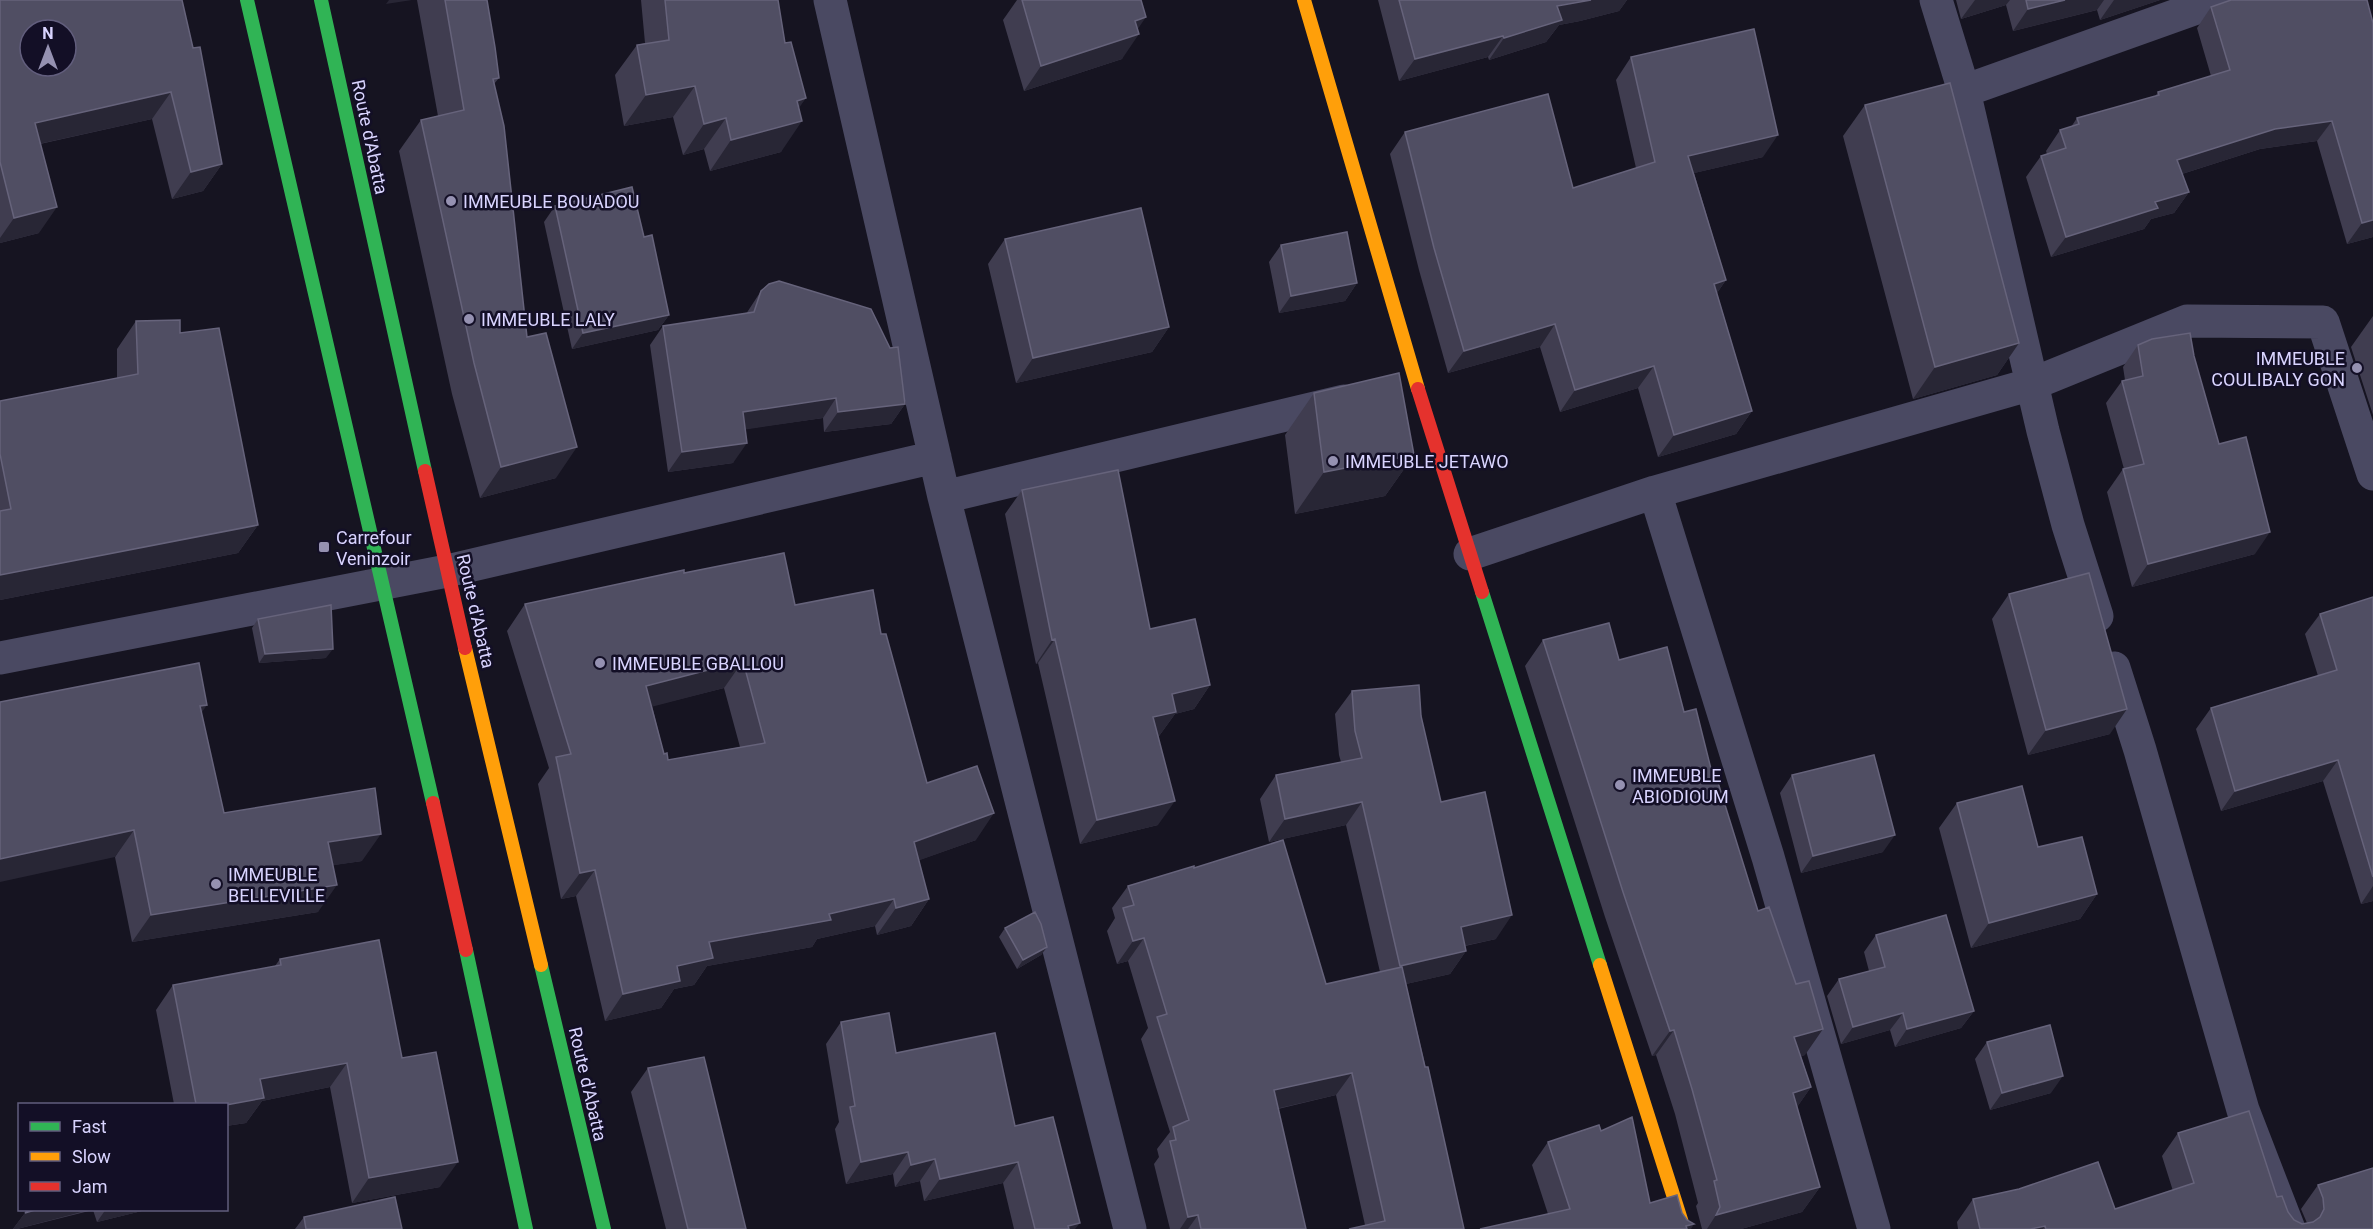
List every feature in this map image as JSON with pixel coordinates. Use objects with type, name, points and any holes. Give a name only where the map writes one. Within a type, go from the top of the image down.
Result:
[{"type":"street","points":[[247,0],[349,448],[383,582],[526,1229]]},
{"type":"street","name":"Route d'Abatta","points":[[321,0],[447,571],[604,1229]]},
{"type":"street","points":[[830,0],[944,497],[1130,1229]]},
{"type":"street","points":[[1304,0],[1416,384],[1684,1229]]},
{"type":"street","points":[[1936,0],[1964,91],[2032,384],[2068,525],[2140,750],[2243,1110],[2289,1229]]},
{"type":"street","points":[[1964,91],[2219,0]]},
{"type":"street","points":[[1470,554],[1655,492],[2032,384],[2187,321],[2323,322],[2373,474]]},
{"type":"street","points":[[944,497],[1416,384]]},
{"type":"street","points":[[0,658],[447,571],[935,457]]},
{"type":"street","points":[[1655,492],[1768,857],[1874,1229]]},
{"type":"building","points":[[0,0],[182,0],[193,48],[200,47],[222,164],[191,172],[171,92],[35,123],[57,207],[14,218],[0,162]]},
{"type":"building","points":[[445,0],[487,0],[499,78],[493,79],[504,126],[527,337],[546,333],[577,447],[501,467],[474,363],[421,120],[464,110]]},
{"type":"building","points":[[665,0],[778,0],[785,43],[791,42],[806,98],[797,101],[802,121],[731,140],[726,118],[704,124],[695,86],[646,95],[637,45],[669,40]]},
{"type":"building","points":[[1022,0],[1141,0],[1146,17],[1135,21],[1139,34],[1041,66]]},
{"type":"building","points":[[1399,0],[1591,0],[1557,6],[1562,20],[1504,38],[1503,36],[1415,59]]},
{"type":"building","points":[[2026,0],[2065,0],[2028,9]]},
{"type":"building","points":[[2231,0],[2367,0],[2373,23],[2373,220],[2362,223],[2332,121],[2275,129],[2177,160],[2189,192],[2155,202],[2158,208],[2066,237],[2041,156],[2066,148],[2060,130],[2079,124],[2077,118],[2159,95],[2158,92],[2230,70],[2211,7]]},
{"type":"building","points":[[1754,29],[1778,135],[1688,156],[1726,280],[1714,284],[1752,411],[1674,435],[1654,366],[1575,390],[1555,324],[1464,351],[1434,248],[1405,132],[1548,94],[1573,188],[1655,162],[1631,57]]},
{"type":"building","points":[[1950,83],[2019,343],[1935,367],[1865,105]]},
{"type":"building","points":[[632,187],[644,237],[652,235],[669,315],[583,333],[555,206]]},
{"type":"building","points":[[1141,208],[1169,327],[1033,358],[1005,239]]},
{"type":"building","points":[[1347,232],[1357,283],[1291,296],[1281,245]]},
{"type":"building","points":[[779,281],[871,309],[890,348],[898,347],[905,404],[838,412],[836,398],[743,412],[747,443],[682,452],[663,326],[754,312],[761,291],[769,284]]},
{"type":"building","points":[[180,320],[180,333],[219,328],[258,525],[0,575],[0,511],[11,509],[0,454],[0,401],[138,374],[136,321]]},
{"type":"building","points":[[2190,333],[2194,356],[2219,444],[2246,437],[2270,532],[2148,564],[2123,469],[2144,464],[2122,381],[2143,376],[2138,345],[2152,339]]},
{"type":"building","points":[[1399,373],[1414,455],[1324,472],[1314,393]]},
{"type":"building","points":[[1118,470],[1150,629],[1195,619],[1210,685],[1172,694],[1176,712],[1153,717],[1175,801],[1097,820],[1055,639],[1052,640],[1022,490]]},
{"type":"building","points":[[784,553],[795,605],[873,590],[881,634],[886,634],[927,783],[977,766],[994,813],[914,842],[929,899],[896,908],[894,899],[829,914],[831,920],[709,942],[713,958],[677,966],[680,981],[623,994],[595,870],[580,873],[556,757],[571,754],[525,604],[684,570],[684,573]],"holes":[[[743,661],[765,743],[668,760],[667,753],[664,754],[646,686]]]},
{"type":"building","points":[[2089,573],[2127,709],[2046,730],[2009,594]]},
{"type":"building","points":[[2373,597],[2373,877],[2338,760],[2235,791],[2211,708],[2337,670],[2320,614]]},
{"type":"building","points":[[331,605],[333,649],[265,654],[258,619]]},
{"type":"building","points":[[1609,623],[1619,660],[1667,647],[1684,712],[1696,709],[1713,777],[1716,776],[1758,911],[1769,907],[1796,984],[1809,981],[1823,1029],[1794,1037],[1811,1087],[1793,1093],[1820,1187],[1716,1215],[1720,1207],[1714,1181],[1717,1180],[1692,1089],[1674,1030],[1670,1031],[1623,892],[1543,640]]},
{"type":"building","points":[[199,663],[207,705],[200,706],[224,813],[375,788],[381,834],[328,842],[337,885],[151,915],[134,830],[0,859],[0,702]]},
{"type":"building","points":[[1419,685],[1421,716],[1441,802],[1485,792],[1512,915],[1461,927],[1466,951],[1400,966],[1362,802],[1285,819],[1276,775],[1362,758],[1355,731],[1352,691]]},
{"type":"building","points":[[1874,755],[1895,835],[1813,856],[1792,775]]},
{"type":"building","points":[[2022,786],[2038,847],[2082,837],[2097,894],[1989,923],[1957,803]]},
{"type":"building","points":[[1283,840],[1326,984],[1402,967],[1425,1067],[1428,1067],[1464,1229],[1349,1229],[1385,1221],[1352,1073],[1274,1090],[1306,1229],[1201,1229],[1198,1215],[1188,1217],[1170,1141],[1176,1140],[1173,1127],[1189,1120],[1157,1017],[1167,1014],[1144,938],[1133,941],[1123,908],[1134,905],[1128,886]]},
{"type":"building","points":[[1035,912],[1047,947],[1023,960],[1005,928]]},
{"type":"building","points":[[1946,915],[1974,1011],[1907,1029],[1903,1013],[1853,1027],[1839,979],[1885,967],[1876,935]]},
{"type":"building","points":[[379,940],[402,1058],[436,1052],[458,1162],[369,1178],[347,1063],[260,1079],[264,1098],[228,1105],[196,1103],[173,985],[281,965],[280,959]]},
{"type":"building","points":[[889,1013],[896,1053],[995,1033],[1015,1126],[1053,1117],[1080,1223],[1068,1226],[1069,1229],[1035,1229],[1018,1162],[940,1179],[935,1159],[911,1165],[908,1152],[861,1162],[850,1107],[855,1106],[841,1022]]},
{"type":"building","points":[[2050,1025],[2063,1076],[2002,1093],[1987,1042]]},
{"type":"building","points":[[704,1057],[746,1229],[688,1229],[648,1068]]},
{"type":"building","points":[[2249,1111],[2277,1197],[2282,1196],[2294,1220],[2302,1224],[2313,1222],[2320,1217],[2324,1209],[2318,1185],[2373,1168],[2373,1229],[2046,1229],[2045,1226],[2031,1229],[1980,1229],[1973,1199],[2019,1189],[2098,1162],[2115,1209],[2194,1183],[2178,1133]]},
{"type":"building","points":[[1632,1117],[1650,1203],[1677,1195],[1682,1213],[1694,1224],[1686,1226],[1687,1229],[1480,1229],[1570,1209],[1548,1142],[1599,1125],[1601,1131]]},
{"type":"building","points":[[395,1197],[402,1229],[306,1229],[304,1217]]},
{"type":"traffic: fast","points":[[247,0],[433,803]]},
{"type":"traffic: fast","points":[[321,0],[425,471]]},
{"type":"traffic: fast","points":[[1482,592],[1600,965]]},
{"type":"traffic: fast","points":[[466,950],[526,1229]]},
{"type":"traffic: fast","points":[[541,965],[604,1229]]},
{"type":"traffic: slow","points":[[1304,0],[1418,389]]},
{"type":"traffic: slow","points":[[465,648],[541,965]]},
{"type":"traffic: slow","points":[[1600,965],[1684,1229]]},
{"type":"traffic: jam","points":[[1418,389],[1482,592]]},
{"type":"traffic: jam","points":[[425,471],[465,648]]},
{"type":"traffic: jam","points":[[433,803],[466,950]]},
{"type":"place","name":"IMMEUBLE BOUADOU","points":[[451,201]]},
{"type":"place","name":"IMMEUBLE LALY","points":[[469,319]]},
{"type":"place","name":"IMMEUBLE COULIBALY GON","points":[[2357,368]]},
{"type":"place","name":"IMMEUBLE JETAWO","points":[[1333,461]]},
{"type":"place","name":"Carrefour Veninzoir","points":[[324,547]]},
{"type":"place","name":"IMMEUBLE GBALLOU","points":[[600,663]]},
{"type":"place","name":"IMMEUBLE ABIODIOUM","points":[[1620,785]]},
{"type":"place","name":"IMMEUBLE BELLEVILLE","points":[[216,884]]}]
